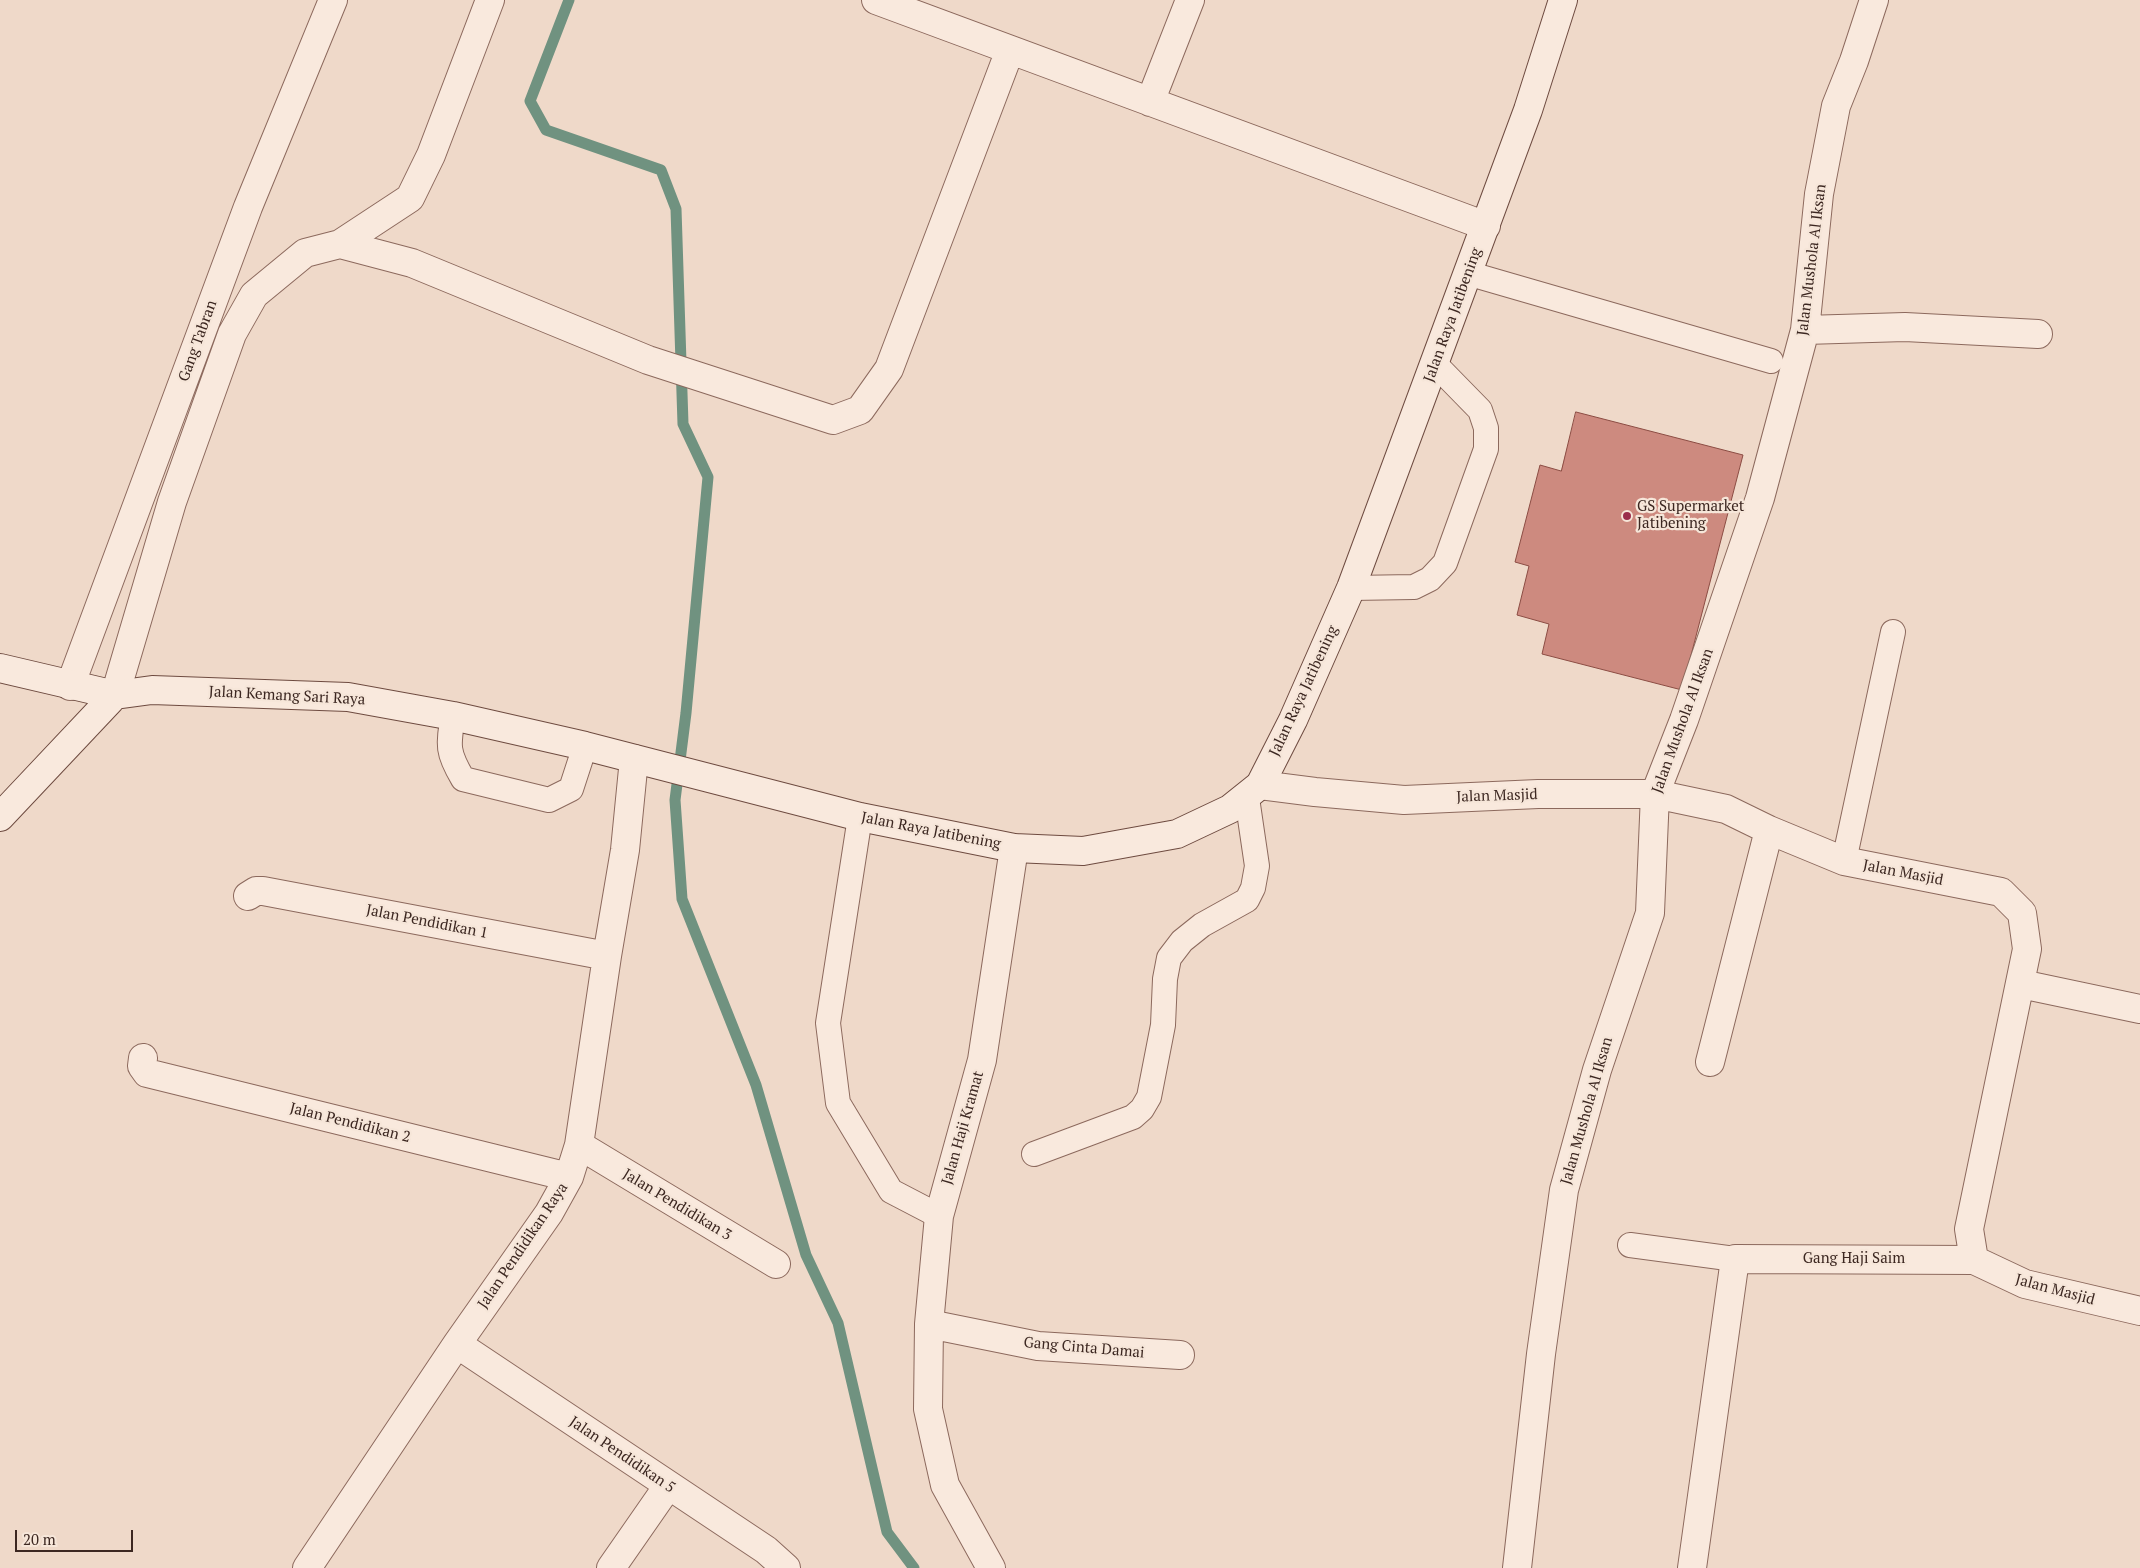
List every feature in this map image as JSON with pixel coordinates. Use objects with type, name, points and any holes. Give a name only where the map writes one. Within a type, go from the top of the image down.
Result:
[{"type":"street","name":"Gang Tabran","points":[[70,686],[248,207],[333,0]]},
{"type":"street","points":[[0,818],[115,696],[172,502],[232,334],[254,295],[305,253],[340,244],[410,198],[431,155],[490,0]]},
{"type":"street","points":[[876,0],[1486,226]]},
{"type":"street","points":[[1150,102],[1190,0]]},
{"type":"street","name":"Jalan Raya Jatibening","points":[[642,761],[860,817],[1014,848],[1083,851],[1177,834],[1230,809],[1253,791],[1294,720],[1351,588],[1528,110],[1563,0]]},
{"type":"street","name":"Jalan Mushola Al Iksan","points":[[1517,1568],[1541,1354],[1564,1190],[1597,1070],[1650,914],[1655,794],[1684,720],[1760,498],[1805,330],[1819,194],[1836,106],[1854,61],[1874,0]]},
{"type":"street","points":[[340,244],[412,263],[648,360],[833,420],[860,410],[889,369],[1010,50]]},
{"type":"street","points":[[1805,330],[1905,327],[2038,334]]},
{"type":"street","points":[[0,668],[115,696]]},
{"type":"street","name":"Jalan Kemang Sari Raya","points":[[115,696],[152,690],[348,697],[454,716],[642,761]]},
{"type":"street","name":"Jalan Pendidikan Raya","points":[[307,1568],[457,1344],[549,1213],[569,1177],[578,1145],[606,956],[642,761]]},
{"type":"street","name":"Jalan Masjid","points":[[1253,791],[1315,792],[1404,800],[1538,794],[1655,794],[1726,809],[1769,830],[1844,861],[2001,892],[2022,913],[2027,949],[2022,984],[1969,1229],[1974,1260],[2025,1284],[2140,1311]]},
{"type":"street","points":[[1710,1062],[1769,830]]},
{"type":"street","name":"Jalan Haji Kramat","points":[[991,1568],[945,1485],[928,1409],[930,1324],[939,1216],[982,1060],[1014,848]]},
{"type":"street","name":"Jalan Pendidikan 1","points":[[248,896],[256,891],[263,891],[606,956]]},
{"type":"street","points":[[2022,984],[2140,1009]]},
{"type":"street","name":"Jalan Pendidikan 2","points":[[143,1058],[142,1066],[148,1073],[569,1177]]},
{"type":"street","name":"Jalan Pendidikan 3","points":[[578,1145],[776,1264]]},
{"type":"street","points":[[1692,1568],[1735,1259]]},
{"type":"street","name":"Gang Haji Saim","points":[[1735,1259],[1974,1260]]},
{"type":"street","name":"Gang Cinta Damai","points":[[930,1324],[1038,1346],[1180,1355]]},
{"type":"street","name":"Jalan Pendidikan 5","points":[[457,1344],[766,1550],[786,1568]]},
{"type":"street","points":[[610,1568],[668,1486]]},
{"type":"lane","points":[[1467,273],[1771,361]]},
{"type":"lane","points":[[1351,588],[1414,587],[1430,579],[1445,563],[1486,449],[1486,428],[1480,410],[1435,364]]},
{"type":"lane","points":[[1844,861],[1892,632]]},
{"type":"lane","points":[[454,716],[448,745],[453,762],[463,779],[549,800],[571,789],[585,746]]},
{"type":"lane","points":[[1034,1154],[1133,1117],[1142,1109],[1149,1097],[1163,1025],[1164,978],[1169,958],[1182,941],[1202,924],[1247,900],[1253,888],[1257,866],[1253,791]]},
{"type":"lane","points":[[860,817],[828,1023],[838,1103],[891,1191],[939,1216]]},
{"type":"lane","points":[[1630,1245],[1735,1259]]},
{"type":"building","name":"GS Supermarket Jatibening","points":[[1576,412],[1743,455],[1682,690],[1542,654],[1549,624],[1517,615],[1529,566],[1515,562],[1540,465],[1561,471]]},
{"type":"waterway","points":[[569,0],[530,101],[546,130],[661,170],[676,209],[683,424],[708,477],[686,713],[675,800],[682,899],[756,1085],[806,1255],[838,1323],[887,1532],[914,1568]]},
{"type":"place","name":"GS Supermarket Jatibening","points":[[1627,516]]}]
